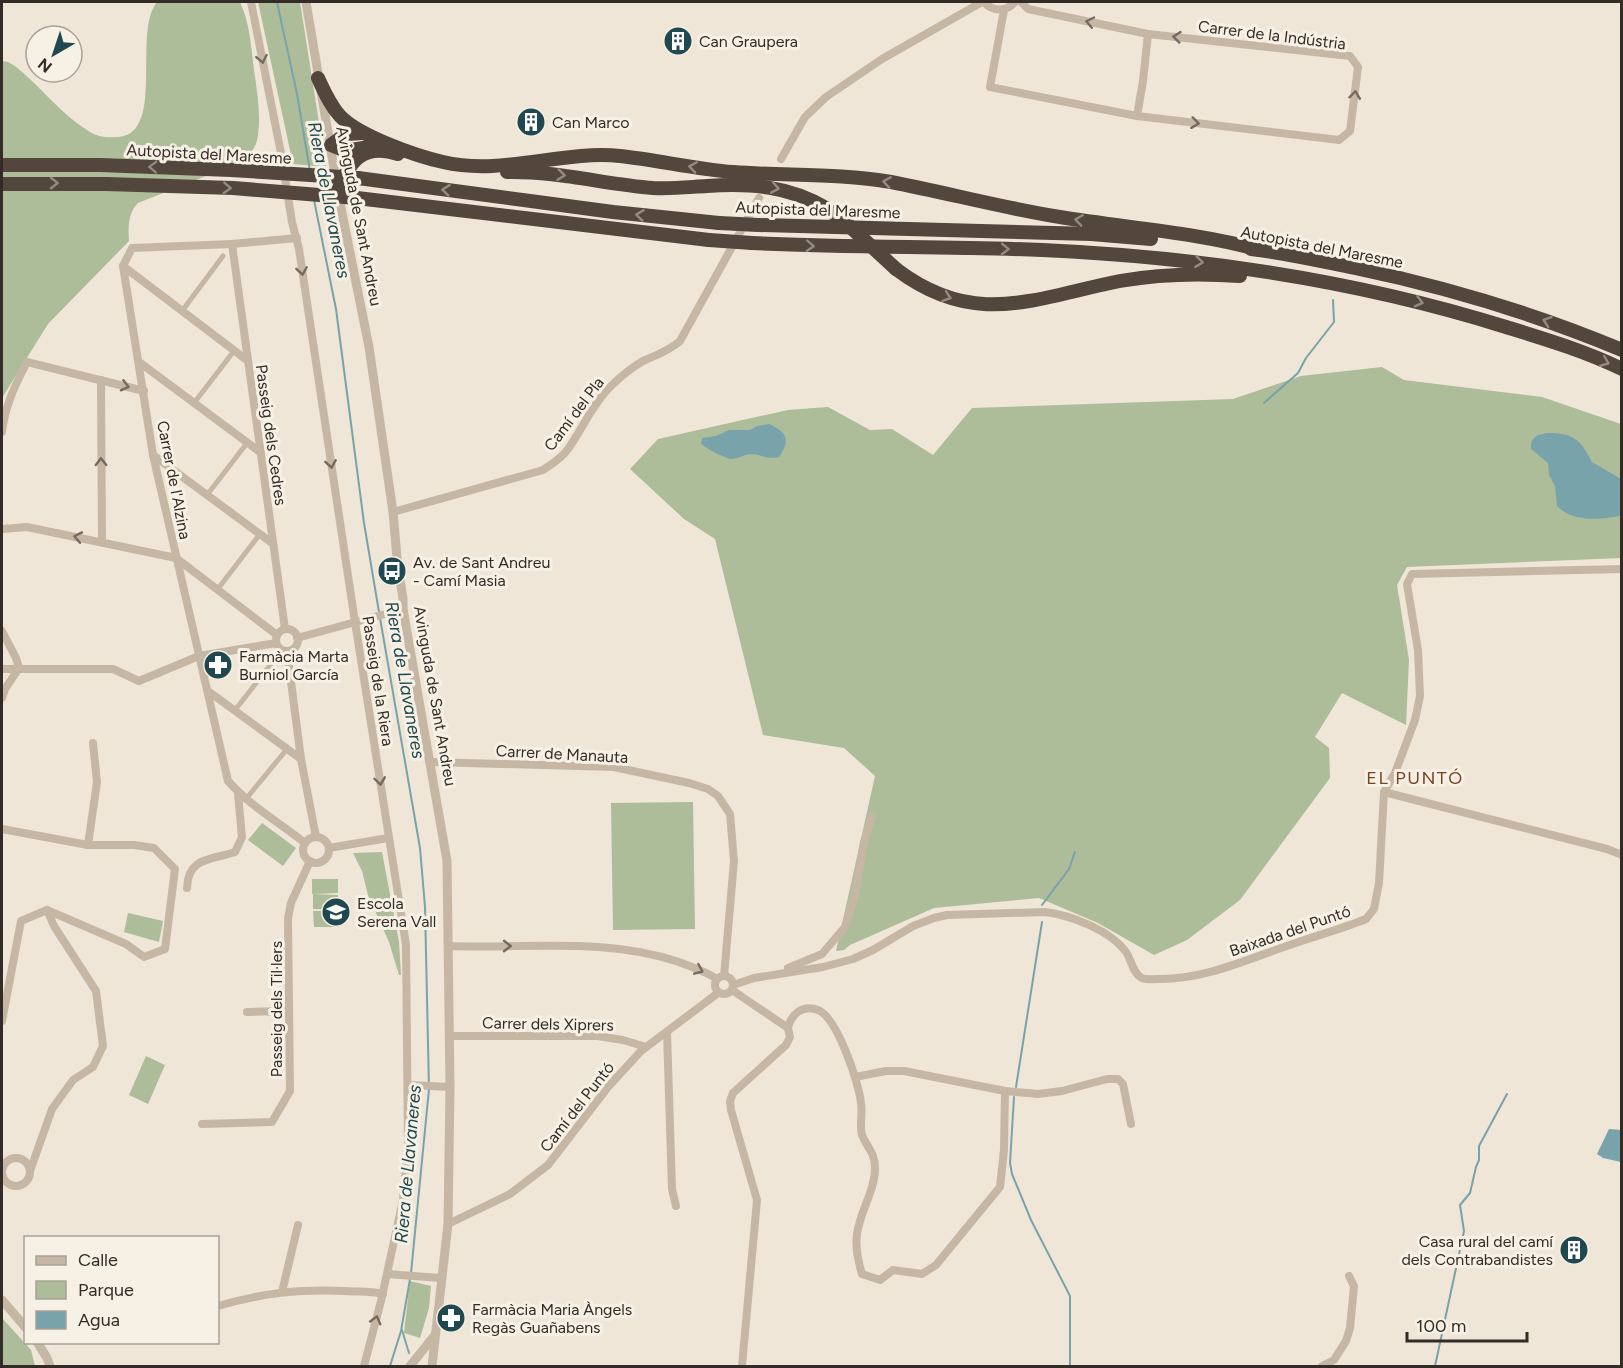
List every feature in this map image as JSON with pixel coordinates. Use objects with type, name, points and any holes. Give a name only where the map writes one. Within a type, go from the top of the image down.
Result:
[{"type":"highway","points":[[318,78],[339,115],[363,133],[426,158],[461,165],[617,156],[730,172],[860,178],[890,182],[1050,216],[1220,239],[1260,250]]},
{"type":"highway","points":[[331,145],[346,134],[363,133]]},
{"type":"highway","points":[[331,145],[346,151],[370,147],[386,150],[433,167],[453,171],[543,173],[653,188],[747,184],[770,187],[802,195],[826,208],[913,282],[944,297],[963,303],[1024,302],[1123,281],[1176,275],[1222,275],[1258,278],[1308,288],[1362,289]]},
{"type":"highway","points":[[338,191],[345,173],[356,158],[366,153],[386,150]]},
{"type":"highway","name":"Autopista del Maresme","points":[[2,165],[100,165],[358,178],[614,212],[719,223],[1091,234],[1260,250],[1381,273],[1494,304],[1622,350]]},
{"type":"highway","name":"Autopista del Maresme","points":[[2,184],[106,184],[232,188],[357,198],[709,240],[820,247],[1040,250],[1118,254],[1209,263],[1362,289],[1466,314],[1569,348],[1622,369]]},
{"type":"street","name":"Passeig de la Riera","points":[[251,2],[281,153],[292,222],[297,238],[406,945],[409,1085],[408,1147],[403,1200],[364,1366]]},
{"type":"street","name":"Avinguda de Sant Andreu","points":[[306,2],[338,191],[369,347],[393,512],[403,609],[447,861],[450,1087],[448,1224],[432,1366]]},
{"type":"street","points":[[781,159],[805,117],[826,97],[882,59],[983,2],[992,8],[1004,10],[1015,2]]},
{"type":"street","name":"Carrer de la Indústria","points":[[1004,10],[990,87],[1137,116],[1340,140],[1350,131],[1358,67],[1350,56],[1148,34],[1028,9],[1021,2]]},
{"type":"street","points":[[1137,116],[1148,34]]},
{"type":"street","name":"Camí del Pla","points":[[393,512],[543,470],[557,461],[568,450],[598,400],[608,388],[641,362],[670,350],[680,341],[759,198]]},
{"type":"street","points":[[248,361],[123,266],[132,248],[232,244],[297,238]]},
{"type":"street","name":"Passeig dels Cedres","points":[[232,244],[285,630]]},
{"type":"street","points":[[182,311],[224,256]]},
{"type":"street","name":"Carrer de l'Alzina","points":[[123,266],[153,455],[228,781],[245,800],[305,843]]},
{"type":"street","points":[[194,403],[234,351]]},
{"type":"street","points":[[2,432],[3,416],[12,390],[27,362],[144,391]]},
{"type":"street","points":[[139,362],[260,453]]},
{"type":"street","points":[[101,380],[102,541]]},
{"type":"street","points":[[207,495],[247,443]]},
{"type":"street","points":[[153,455],[272,543]]},
{"type":"street","points":[[2,530],[27,527],[176,558],[277,639],[284,651],[316,837]]},
{"type":"street","points":[[217,590],[260,534]]},
{"type":"street","name":"Baixada del Puntó","points":[[733,987],[779,972],[823,967],[853,959],[913,926],[947,915],[1045,912],[1078,920],[1112,939],[1124,950],[1141,978],[1171,979],[1205,975],[1355,924],[1371,916],[1374,909],[1379,884],[1384,792],[1395,773],[1415,720],[1420,696],[1418,650],[1407,585],[1412,574],[1622,569]]},
{"type":"street","points":[[297,638],[403,609]]},
{"type":"street","points":[[2,669],[113,669],[139,681],[199,656],[277,639],[285,630],[293,631],[297,638],[296,646],[284,651],[235,710]]},
{"type":"street","points":[[2,631],[19,668]]},
{"type":"street","points":[[2,699],[5,689],[19,668]]},
{"type":"street","points":[[208,691],[301,759]]},
{"type":"street","points":[[88,845],[97,782],[93,743]]},
{"type":"street","points":[[245,800],[287,748]]},
{"type":"street","name":"Carrer de Manauta","points":[[431,762],[614,767],[689,783],[713,792],[725,804],[732,827],[734,861],[721,978]]},
{"type":"street","points":[[1384,792],[1607,849],[1622,855]]},
{"type":"street","points":[[187,888],[187,877],[194,866],[206,858],[219,858],[235,852],[242,837],[238,793]]},
{"type":"street","points":[[779,972],[822,954],[845,927],[855,895],[864,842],[872,816]]},
{"type":"street","points":[[2,829],[88,845],[134,845],[154,848],[175,869],[165,949],[144,957],[126,944],[47,910],[21,921],[2,1021]]},
{"type":"street","points":[[316,837],[325,840],[329,848],[326,858],[315,863],[310,861],[303,852],[305,843],[316,837]]},
{"type":"street","points":[[329,848],[388,838]]},
{"type":"street","name":"Passeig dels Til·lers","points":[[202,1124],[272,1122],[290,1091],[288,918],[291,903],[310,861]]},
{"type":"street","points":[[30,1171],[26,1162],[17,1158],[12,1158],[3,1165],[5,1179],[14,1185],[27,1181],[52,1109],[73,1080],[93,1067],[103,1046],[96,991],[54,926],[47,910]]},
{"type":"street","points":[[449,946],[617,947],[659,955],[721,978],[728,978],[733,987],[788,1028]]},
{"type":"street","points":[[721,978],[715,986],[718,993],[725,994],[733,987]]},
{"type":"street","name":"Camí del Puntó","points":[[448,1224],[510,1194],[548,1165],[609,1087],[646,1047],[718,993]]},
{"type":"street","points":[[742,1366],[756,1200],[730,1101],[740,1086],[786,1045],[790,1037],[788,1028],[790,1020],[796,1013],[808,1007],[820,1010],[828,1017],[855,1077],[862,1107],[862,1136],[871,1148],[875,1170],[857,1233],[857,1259],[862,1274],[880,1280],[893,1270],[922,1274],[936,1265],[1000,1187],[1004,1150],[1005,1091]]},
{"type":"street","points":[[247,1012],[289,1011]]},
{"type":"street","points":[[667,1032],[672,1189],[676,1206]]},
{"type":"street","name":"Carrer dels Xiprers","points":[[449,1036],[597,1036],[646,1047]]},
{"type":"street","points":[[855,1077],[894,1070],[1005,1091],[1046,1094],[1116,1078],[1123,1084],[1131,1124]]},
{"type":"street","points":[[409,1085],[450,1087]]},
{"type":"street","points":[[282,1292],[298,1225]]},
{"type":"street","points":[[387,1274],[441,1278]]},
{"type":"street","points":[[1322,1366],[1334,1360],[1346,1341],[1350,1328],[1354,1286],[1349,1276]]},
{"type":"street","points":[[219,1306],[250,1297],[282,1292],[338,1291],[382,1294]]},
{"type":"street","points":[[2,1300],[24,1326]]},
{"type":"street","points":[[410,1366],[435,1335]]},
{"type":"street","points":[[38,1344],[50,1366]]},
{"type":"green space","points":[[157,2],[240,2],[250,35],[258,102],[259,127],[255,145],[246,160],[138,203],[130,216],[129,241],[48,324],[2,398],[2,61],[15,66],[24,74],[24,84],[35,84],[77,123],[102,137],[118,137],[132,132],[141,119],[145,101],[147,35],[150,16]]},
{"type":"green space","points":[[258,2],[300,2],[326,167],[293,164]]},
{"type":"green space","points":[[1382,367],[1404,380],[1542,397],[1621,424],[1621,558],[1407,567],[1397,585],[1409,660],[1406,725],[1342,693],[1315,737],[1329,748],[1330,778],[1240,900],[1187,940],[1154,955],[1098,923],[1039,898],[934,908],[850,945],[844,950],[836,951],[875,776],[844,748],[763,735],[715,539],[684,519],[630,469],[658,439],[788,410],[828,407],[870,430],[892,429],[933,455],[972,408],[1233,399],[1301,376]]},
{"type":"green space","points":[[693,802],[695,929],[613,930],[611,803]]},
{"type":"green space","points":[[262,823],[296,848],[283,866],[248,840]]},
{"type":"green space","points":[[382,852],[399,942],[401,975],[399,975],[389,942],[368,895],[362,871],[353,853]]},
{"type":"green space","points":[[312,879],[338,879],[338,893],[312,894]]},
{"type":"green space","points":[[313,894],[338,895],[338,909],[313,909]]},
{"type":"green space","points":[[313,911],[338,911],[338,927],[314,927]]},
{"type":"green space","points":[[128,913],[163,921],[159,942],[124,932]]},
{"type":"green space","points":[[146,1056],[165,1065],[148,1104],[129,1095]]},
{"type":"green space","points":[[410,1281],[431,1286],[429,1308],[420,1338],[404,1333]]},
{"type":"green space","points":[[2,1318],[31,1350],[35,1366],[2,1366]]},
{"type":"water","points":[[769,424],[780,430],[785,438],[785,446],[779,457],[771,458],[750,454],[731,459],[701,443],[702,438],[716,436],[729,430],[750,430]]},
{"type":"water","points":[[1548,433],[1564,434],[1576,439],[1592,462],[1621,479],[1622,514],[1595,519],[1586,518],[1570,515],[1557,506],[1555,486],[1549,475],[1548,463],[1531,449],[1535,437]]},
{"type":"water","points":[[1609,1129],[1621,1130],[1621,1162],[1603,1158],[1597,1154]]},
{"type":"waterway","name":"Riera de Llavaneres","points":[[277,2],[297,94],[310,171]]},
{"type":"waterway","name":"Riera de Llavaneres","points":[[314,200],[336,309],[364,523],[379,612]]},
{"type":"waterway","points":[[1264,403],[1298,373],[1306,358],[1334,322],[1333,300]]},
{"type":"waterway","name":"Riera de Llavaneres","points":[[380,618],[420,848],[425,907],[429,1089],[411,1273]]},
{"type":"waterway","points":[[1042,905],[1069,869],[1075,852]]},
{"type":"waterway","points":[[1016,1087],[1042,922]]},
{"type":"waterway","points":[[1435,1366],[1464,1231],[1460,1205],[1470,1193],[1479,1160],[1479,1146],[1507,1094]]},
{"type":"waterway","points":[[1014,1097],[1010,1163],[1012,1174],[1031,1220],[1070,1296],[1070,1365]]},
{"type":"waterway","name":"Riera de Llavaneres","points":[[390,1366],[401,1331],[410,1279]]},
{"type":"waterway","points":[[402,1330],[409,1353]]},
{"type":"place","name":"Can Graupera","points":[[678,41]]},
{"type":"place","name":"Can Marco","points":[[531,122]]},
{"type":"place","name":"Av. de Sant Andreu - Camí Masia","points":[[392,571]]},
{"type":"place","name":"Farmàcia Marta Burniol García","points":[[218,665]]},
{"type":"place","name":"Escola Serena Vall","points":[[336,912]]},
{"type":"place","name":"Casa rural del camí dels Contrabandistes","points":[[1574,1250]]},
{"type":"place","name":"Farmàcia Maria Àngels Regàs Guañabens","points":[[451,1318]]},
{"type":"district","name":"EL PUNTÓ","points":[[1415,778]]}]
